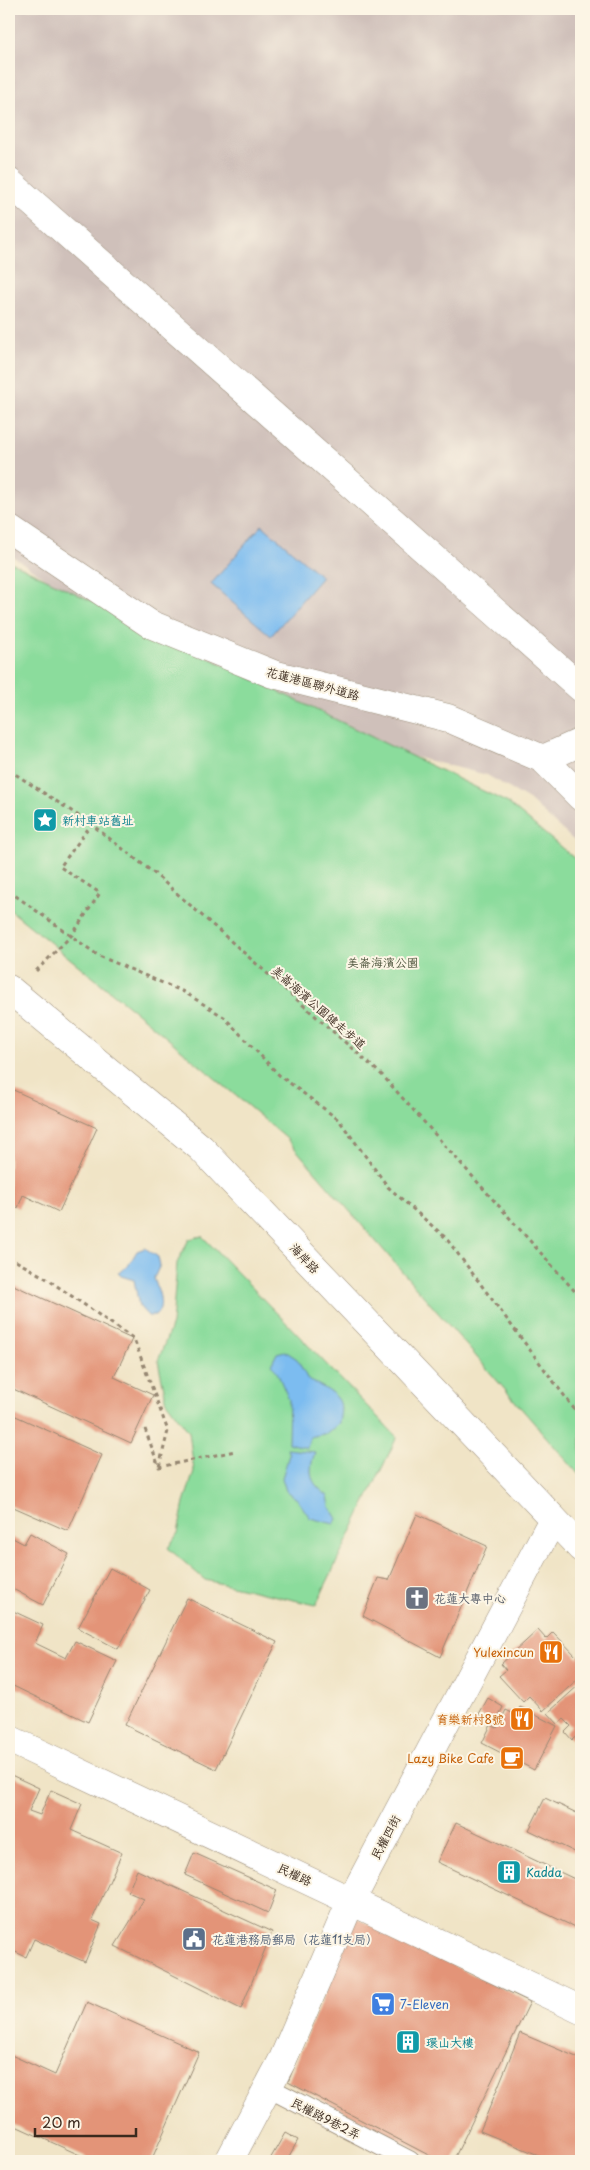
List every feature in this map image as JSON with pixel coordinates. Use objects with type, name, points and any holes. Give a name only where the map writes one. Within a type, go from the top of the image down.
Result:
[{"type":"street","points":[[9,182],[581,688]]},
{"type":"street","name":"花蓮港區聯外道路","points":[[9,529],[150,624],[273,674],[448,718],[543,759]]},
{"type":"street","points":[[581,742],[543,759],[581,797]]},
{"type":"street","name":"海岸路","points":[[12,991],[201,1148],[581,1548]]},
{"type":"street","name":"民權四街","points":[[229,2161],[269,2088],[351,1901],[553,1519]]},
{"type":"street","name":"民權路","points":[[9,1739],[581,2010]]},
{"type":"lane","name":"民權路9巷2弄","points":[[269,2088],[410,2161]]},
{"type":"path","name":"美崙海濱公園健走步道","points":[[9,770],[91,824],[155,874],[382,1074],[581,1298]]},
{"type":"path","points":[[12,991],[72,935],[100,893],[60,867],[91,824]]},
{"type":"path","points":[[9,891],[99,956],[184,992],[224,1016],[278,1075],[339,1120],[388,1187],[446,1238],[581,1418]]},
{"type":"path","points":[[9,1257],[44,1277],[134,1340],[168,1430],[159,1467]]},
{"type":"path","points":[[145,1429],[159,1467]]},
{"type":"path","points":[[159,1467],[235,1451]]},
{"type":"shaded area","points":[[9,9],[581,9],[581,847],[529,800],[487,775],[298,728],[195,677],[9,554]]},
{"type":"green space","name":"美崙海濱公園","points":[[9,561],[508,803],[581,864],[581,1477],[286,1138],[147,1021],[9,909]]},
{"type":"green space","points":[[202,1236],[397,1437],[316,1605],[205,1580],[168,1548],[178,1533],[184,1503],[194,1471],[189,1432],[167,1403],[158,1361],[172,1324],[177,1263],[189,1239]]},
{"type":"water","points":[[262,525],[322,577],[271,636],[211,584]]},
{"type":"water","points":[[145,1248],[158,1257],[160,1265],[154,1278],[161,1303],[155,1316],[148,1316],[139,1306],[134,1280],[121,1276],[118,1273],[128,1266],[137,1251]]},
{"type":"water","points":[[285,1351],[297,1359],[308,1380],[333,1394],[340,1404],[339,1423],[328,1433],[310,1437],[307,1448],[288,1443],[289,1400],[276,1370],[271,1365],[277,1353]]},
{"type":"water","points":[[287,1449],[315,1452],[311,1466],[312,1477],[317,1486],[328,1496],[330,1507],[337,1519],[334,1524],[310,1518],[297,1499],[286,1491],[282,1478],[289,1455]]},
{"type":"building","points":[[9,1088],[97,1128],[59,1212],[23,1195],[18,1208],[9,1203]]},
{"type":"building","points":[[9,1283],[132,1339],[114,1377],[153,1395],[131,1443],[9,1387]]},
{"type":"building","points":[[9,1413],[102,1455],[68,1531],[9,1505]]},
{"type":"building","name":"花蓮大專中心","points":[[417,1514],[487,1546],[440,1657],[363,1616],[378,1578],[389,1580]]},
{"type":"building","points":[[30,1533],[69,1554],[43,1605],[9,1587],[9,1536],[24,1544]]},
{"type":"building","points":[[110,1568],[150,1590],[118,1649],[78,1628]]},
{"type":"building","points":[[187,1598],[277,1642],[216,1769],[125,1725]]},
{"type":"building","points":[[13,1611],[43,1625],[35,1643],[66,1658],[75,1641],[117,1661],[88,1722],[9,1684],[9,1619]]},
{"type":"building","points":[[538,1630],[546,1639],[553,1632],[578,1658],[581,1654],[581,1676],[543,1711],[529,1696],[523,1702],[499,1676],[506,1670],[501,1664]]},
{"type":"building","points":[[581,1683],[581,1735],[580,1733],[572,1740],[565,1732],[571,1726],[564,1719],[558,1724],[548,1713]]},
{"type":"building","points":[[488,1698],[503,1707],[495,1724],[479,1714]]},
{"type":"building","points":[[520,1707],[557,1726],[534,1770],[482,1743],[491,1725],[497,1728],[506,1710],[516,1715]]},
{"type":"building","points":[[9,1774],[39,1788],[29,1811],[40,1815],[51,1790],[82,1804],[71,1830],[122,1853],[92,1920],[101,1924],[85,1962],[34,1939],[26,1957],[9,1949]]},
{"type":"building","points":[[545,1798],[581,1815],[581,1855],[529,1830]]},
{"type":"building","name":"Kadda","points":[[456,1823],[581,1882],[581,1930],[437,1862]]},
{"type":"building","points":[[194,1853],[277,1890],[268,1913],[185,1875]]},
{"type":"building","name":"花蓮港務局郵局（花蓮11支局）","points":[[137,1870],[272,1932],[241,2009],[115,1946],[144,1899],[128,1892]]},
{"type":"building","name":"環山大樓","points":[[356,1918],[530,2002],[453,2161],[440,2161],[288,2082]]},
{"type":"building","points":[[87,2002],[199,2052],[151,2161],[93,2161],[9,2123],[9,2054],[55,2075]]},
{"type":"building","points":[[520,2033],[581,2059],[581,2161],[553,2161],[480,2131]]},
{"type":"building","points":[[285,2133],[298,2140],[288,2158],[295,2161],[269,2161]]},
{"type":"place","name":"新村車站舊址","points":[[45,820]]},
{"type":"place","name":"花蓮大專中心","points":[[417,1598]]},
{"type":"place","name":"Yulexincun","points":[[551,1652]]},
{"type":"place","name":"育樂新村8號","points":[[522,1719]]},
{"type":"place","name":"Lazy Bike Cafe","points":[[512,1758]]},
{"type":"place","name":"Kadda","points":[[509,1872]]},
{"type":"place","name":"花蓮港務局郵局（花蓮11支局）","points":[[194,1939]]},
{"type":"place","name":"7-Eleven","points":[[383,2004]]},
{"type":"place","name":"環山大樓","points":[[408,2042]]}]
